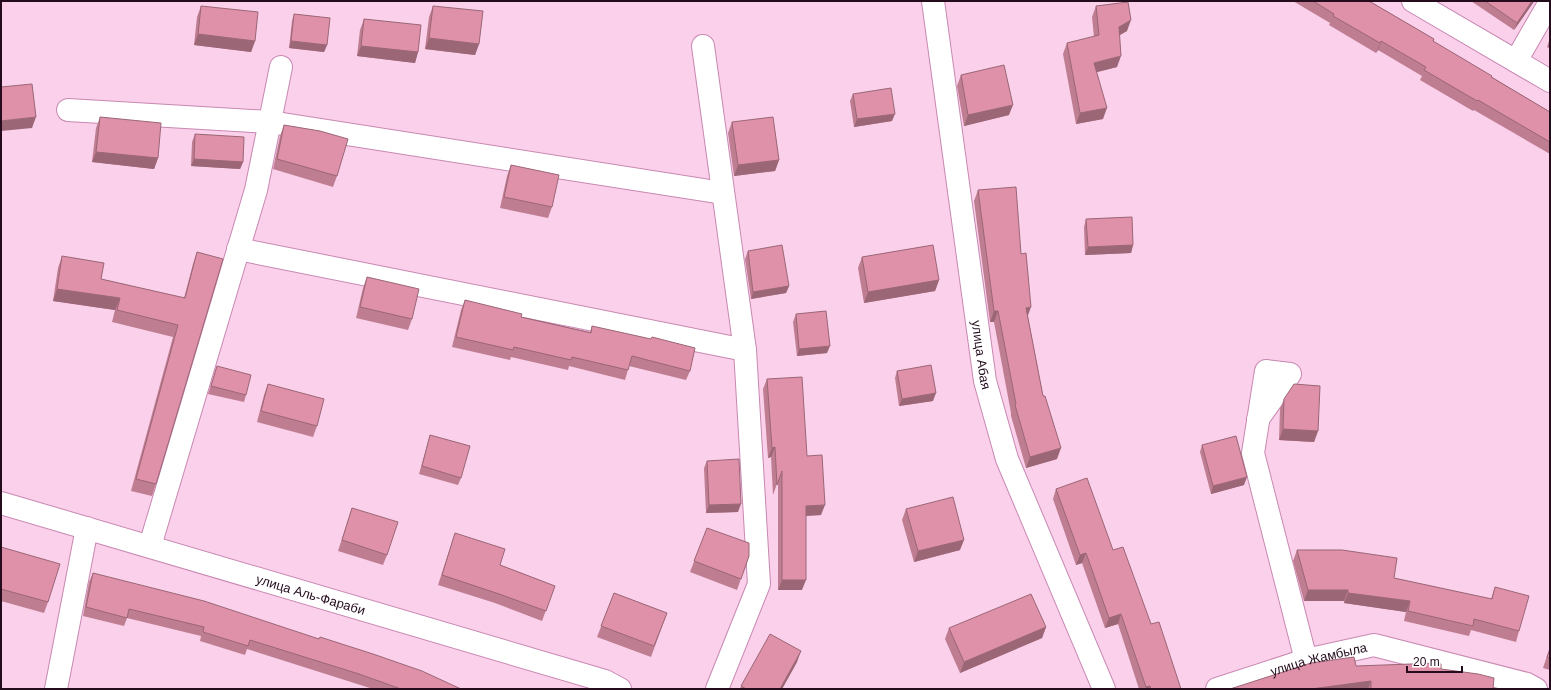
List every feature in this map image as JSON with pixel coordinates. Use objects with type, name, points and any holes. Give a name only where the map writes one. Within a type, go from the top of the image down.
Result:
[{"type":"street","name":"улица Абая","points":[[933,1],[986,382],[1007,459],[1104,689]]},
{"type":"street","points":[[1413,1],[1550,82]]},
{"type":"street","points":[[1516,61],[1550,2]]},
{"type":"street","points":[[702,46],[745,350],[759,584],[717,689]]},
{"type":"street","points":[[150,546],[256,190],[281,67]]},
{"type":"street","points":[[68,110],[270,122],[723,193]]},
{"type":"street","points":[[238,249],[745,350]]},
{"type":"street","points":[[1258,419],[1252,453],[1306,660]]},
{"type":"street","name":"улица Аль-Фараби","points":[[1,503],[605,681],[620,689]]},
{"type":"street","points":[[56,689],[87,528]]},
{"type":"street","name":"улица Жамбыла","points":[[1217,689],[1306,660],[1374,645],[1527,684],[1536,689]]},
{"type":"building","points":[[1313,1],[1369,1],[1434,39],[1433,41],[1550,112],[1550,142],[1424,70],[1426,67],[1333,16],[1334,14]]},
{"type":"building","points":[[1485,1],[1532,1],[1517,23]]},
{"type":"building","points":[[1128,2],[1131,20],[1119,27],[1121,56],[1094,63],[1107,108],[1080,113],[1067,43],[1099,35],[1096,6]]},
{"type":"building","points":[[201,6],[258,12],[255,41],[198,34]]},
{"type":"building","points":[[433,6],[483,11],[479,44],[429,38]]},
{"type":"building","points":[[294,14],[330,18],[327,45],[291,41]]},
{"type":"building","points":[[364,19],[421,25],[418,52],[361,46]]},
{"type":"building","points":[[1004,65],[1013,105],[968,115],[961,75]]},
{"type":"building","points":[[32,84],[36,117],[1,121],[1,87]]},
{"type":"building","points":[[891,88],[895,114],[857,119],[853,94]]},
{"type":"building","points":[[100,117],[161,123],[158,158],[96,152]]},
{"type":"building","points":[[773,117],[779,160],[738,165],[732,122]]},
{"type":"building","points":[[284,125],[320,131],[348,139],[337,176],[277,159]]},
{"type":"building","points":[[195,134],[244,137],[243,162],[194,159]]},
{"type":"building","points":[[511,165],[559,175],[552,207],[504,197]]},
{"type":"building","points":[[1016,187],[1021,254],[1026,253],[1031,307],[1026,308],[1043,396],[1045,396],[1061,448],[1030,457],[1015,405],[998,311],[994,311],[978,190]]},
{"type":"building","points":[[1132,217],[1133,245],[1088,247],[1086,219]]},
{"type":"building","points":[[782,245],[789,286],[753,292],[748,251]]},
{"type":"building","points":[[933,245],[939,280],[868,292],[862,257]]},
{"type":"building","points":[[197,252],[223,259],[156,484],[136,479],[178,325],[117,310],[120,298],[57,289],[62,256],[104,263],[101,279],[185,298]]},
{"type":"building","points":[[367,277],[419,289],[412,319],[360,307]]},
{"type":"building","points":[[465,300],[522,314],[521,317],[591,333],[592,326],[651,339],[652,337],[695,348],[690,371],[632,356],[628,370],[572,357],[571,360],[514,347],[513,350],[456,337]]},
{"type":"building","points":[[826,311],[830,346],[799,349],[796,314]]},
{"type":"building","points":[[931,365],[936,393],[902,399],[897,371]]},
{"type":"building","points":[[217,366],[251,375],[246,395],[211,386]]},
{"type":"building","points":[[802,377],[807,456],[822,455],[825,505],[806,506],[806,580],[782,580],[782,471],[777,485],[775,447],[772,448],[767,379]]},
{"type":"building","points":[[268,384],[324,399],[317,426],[261,411]]},
{"type":"building","points":[[1294,384],[1320,386],[1318,431],[1283,429],[1284,399]]},
{"type":"building","points":[[430,435],[470,446],[461,478],[422,466]]},
{"type":"building","points":[[1236,436],[1247,477],[1213,486],[1202,445]]},
{"type":"building","points":[[739,459],[741,504],[709,505],[707,461]]},
{"type":"building","points":[[1087,478],[1113,550],[1123,547],[1151,624],[1159,622],[1181,689],[1151,689],[1150,686],[1146,687],[1121,614],[1109,618],[1086,553],[1080,555],[1056,489]]},
{"type":"building","points":[[953,497],[964,540],[918,551],[906,509]]},
{"type":"building","points":[[352,508],[398,522],[387,555],[342,540]]},
{"type":"building","points":[[707,528],[749,543],[749,556],[741,579],[694,561]]},
{"type":"building","points":[[455,533],[505,549],[500,565],[555,586],[546,611],[442,575]]},
{"type":"building","points":[[1,547],[60,564],[48,602],[1,589]]},
{"type":"building","points":[[1297,550],[1342,550],[1397,558],[1394,578],[1492,599],[1495,587],[1529,596],[1519,631],[1474,619],[1473,626],[1408,611],[1410,601],[1348,593],[1348,590],[1308,590]]},
{"type":"building","points":[[93,573],[204,601],[319,639],[320,637],[422,671],[461,689],[401,689],[359,674],[250,640],[248,646],[203,632],[204,627],[129,609],[127,618],[86,607]]},
{"type":"building","points":[[614,593],[667,613],[654,646],[601,626]]},
{"type":"building","points":[[1031,594],[1046,627],[964,662],[949,628]]},
{"type":"building","points":[[770,634],[801,651],[780,689],[746,689],[741,686]]},
{"type":"building","points":[[1550,649],[1550,658],[1547,657]]},
{"type":"building","points":[[1354,657],[1356,666],[1438,663],[1441,664],[1441,669],[1478,674],[1494,678],[1493,689],[1371,689],[1371,681],[1311,689],[1230,689],[1311,663]]}]
